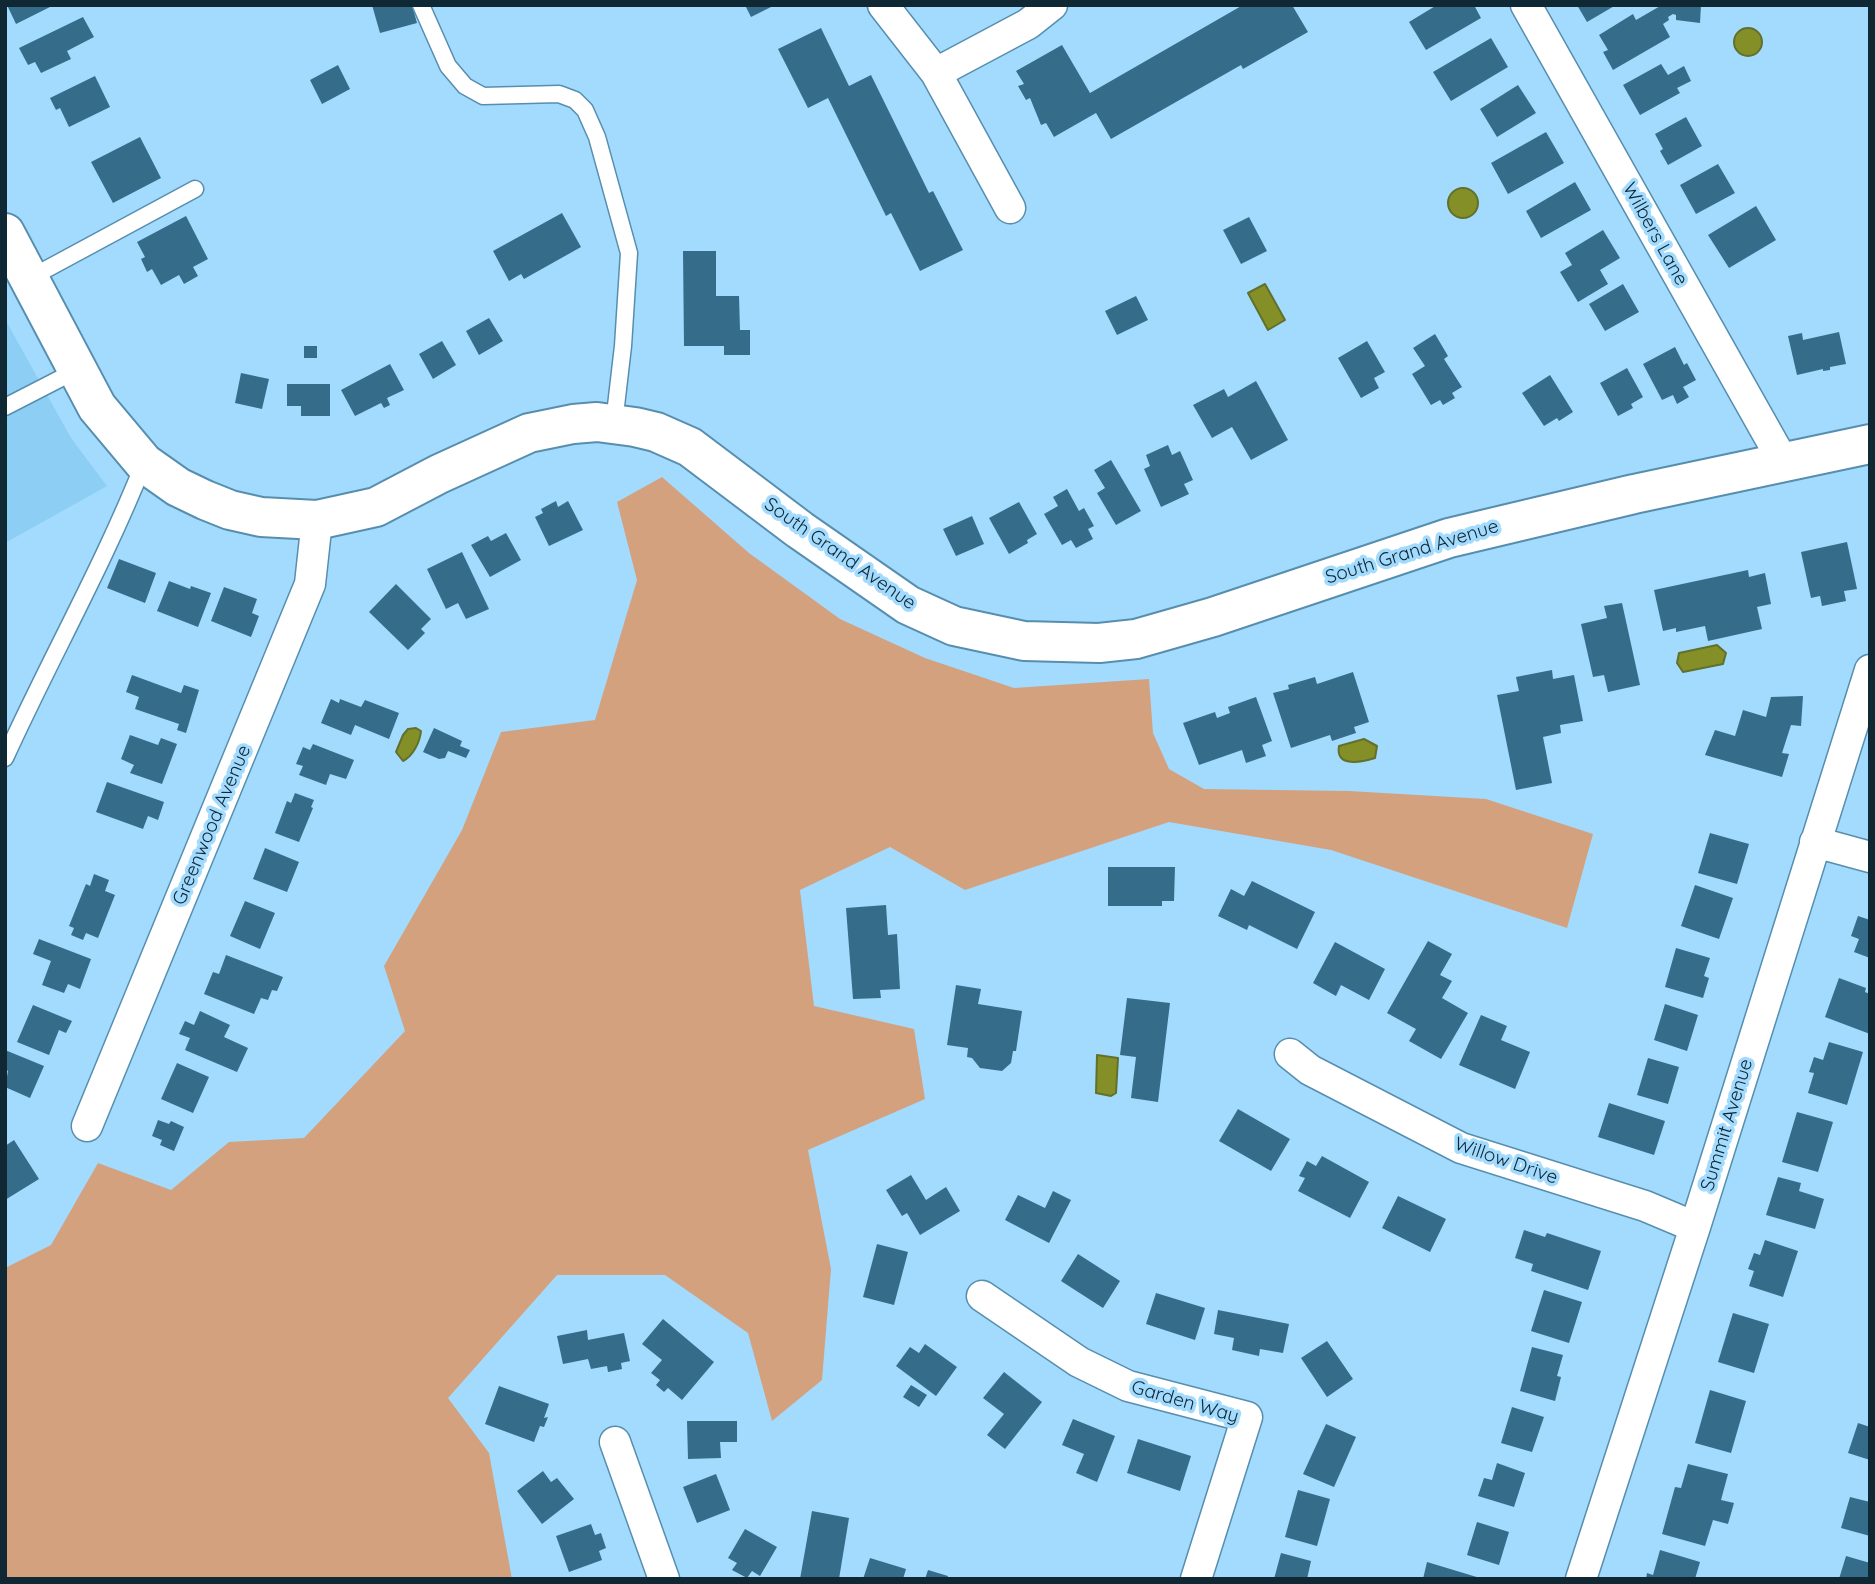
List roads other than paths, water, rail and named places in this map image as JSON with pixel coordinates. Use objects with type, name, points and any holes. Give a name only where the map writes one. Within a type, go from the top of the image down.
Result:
[{"type":"main road","name":"South Grand Avenue","points":[[5,233],[97,407],[144,463],[178,487],[230,510],[261,517],[317,520],[376,506],[529,433],[573,424],[614,424],[656,432],[690,447],[800,530],[908,605],[954,626],[1024,641],[1099,643],[1136,639],[1213,617],[1449,538],[1579,506],[1870,444]]},
{"type":"street","points":[[883,5],[936,73],[1010,208]]},
{"type":"street","points":[[936,73],[1028,24],[1052,5]]},
{"type":"street","name":"Wilbers Lane","points":[[1526,5],[1784,463]]},
{"type":"street","name":"Greenwood Avenue","points":[[87,1126],[310,584],[317,520]]},
{"type":"street","name":"Summit Avenue","points":[[1581,1579],[1870,670]]},
{"type":"street","points":[[1815,842],[1870,857]]},
{"type":"street","name":"Willow Drive","points":[[1290,1054],[1310,1070],[1461,1148],[1645,1206],[1695,1227]]},
{"type":"street","name":"Garden Way","points":[[982,1296],[1079,1362],[1128,1386],[1247,1417],[1196,1579]]},
{"type":"street","points":[[615,1442],[664,1579]]},
{"type":"lane","points":[[421,5],[448,66],[465,86],[483,96],[559,94],[575,100],[589,119],[597,137],[629,253],[623,346],[614,424]]},
{"type":"lane","points":[[30,278],[195,189]]},
{"type":"lane","points":[[5,407],[77,370]]},
{"type":"lane","points":[[5,758],[126,508],[144,463]]}]
